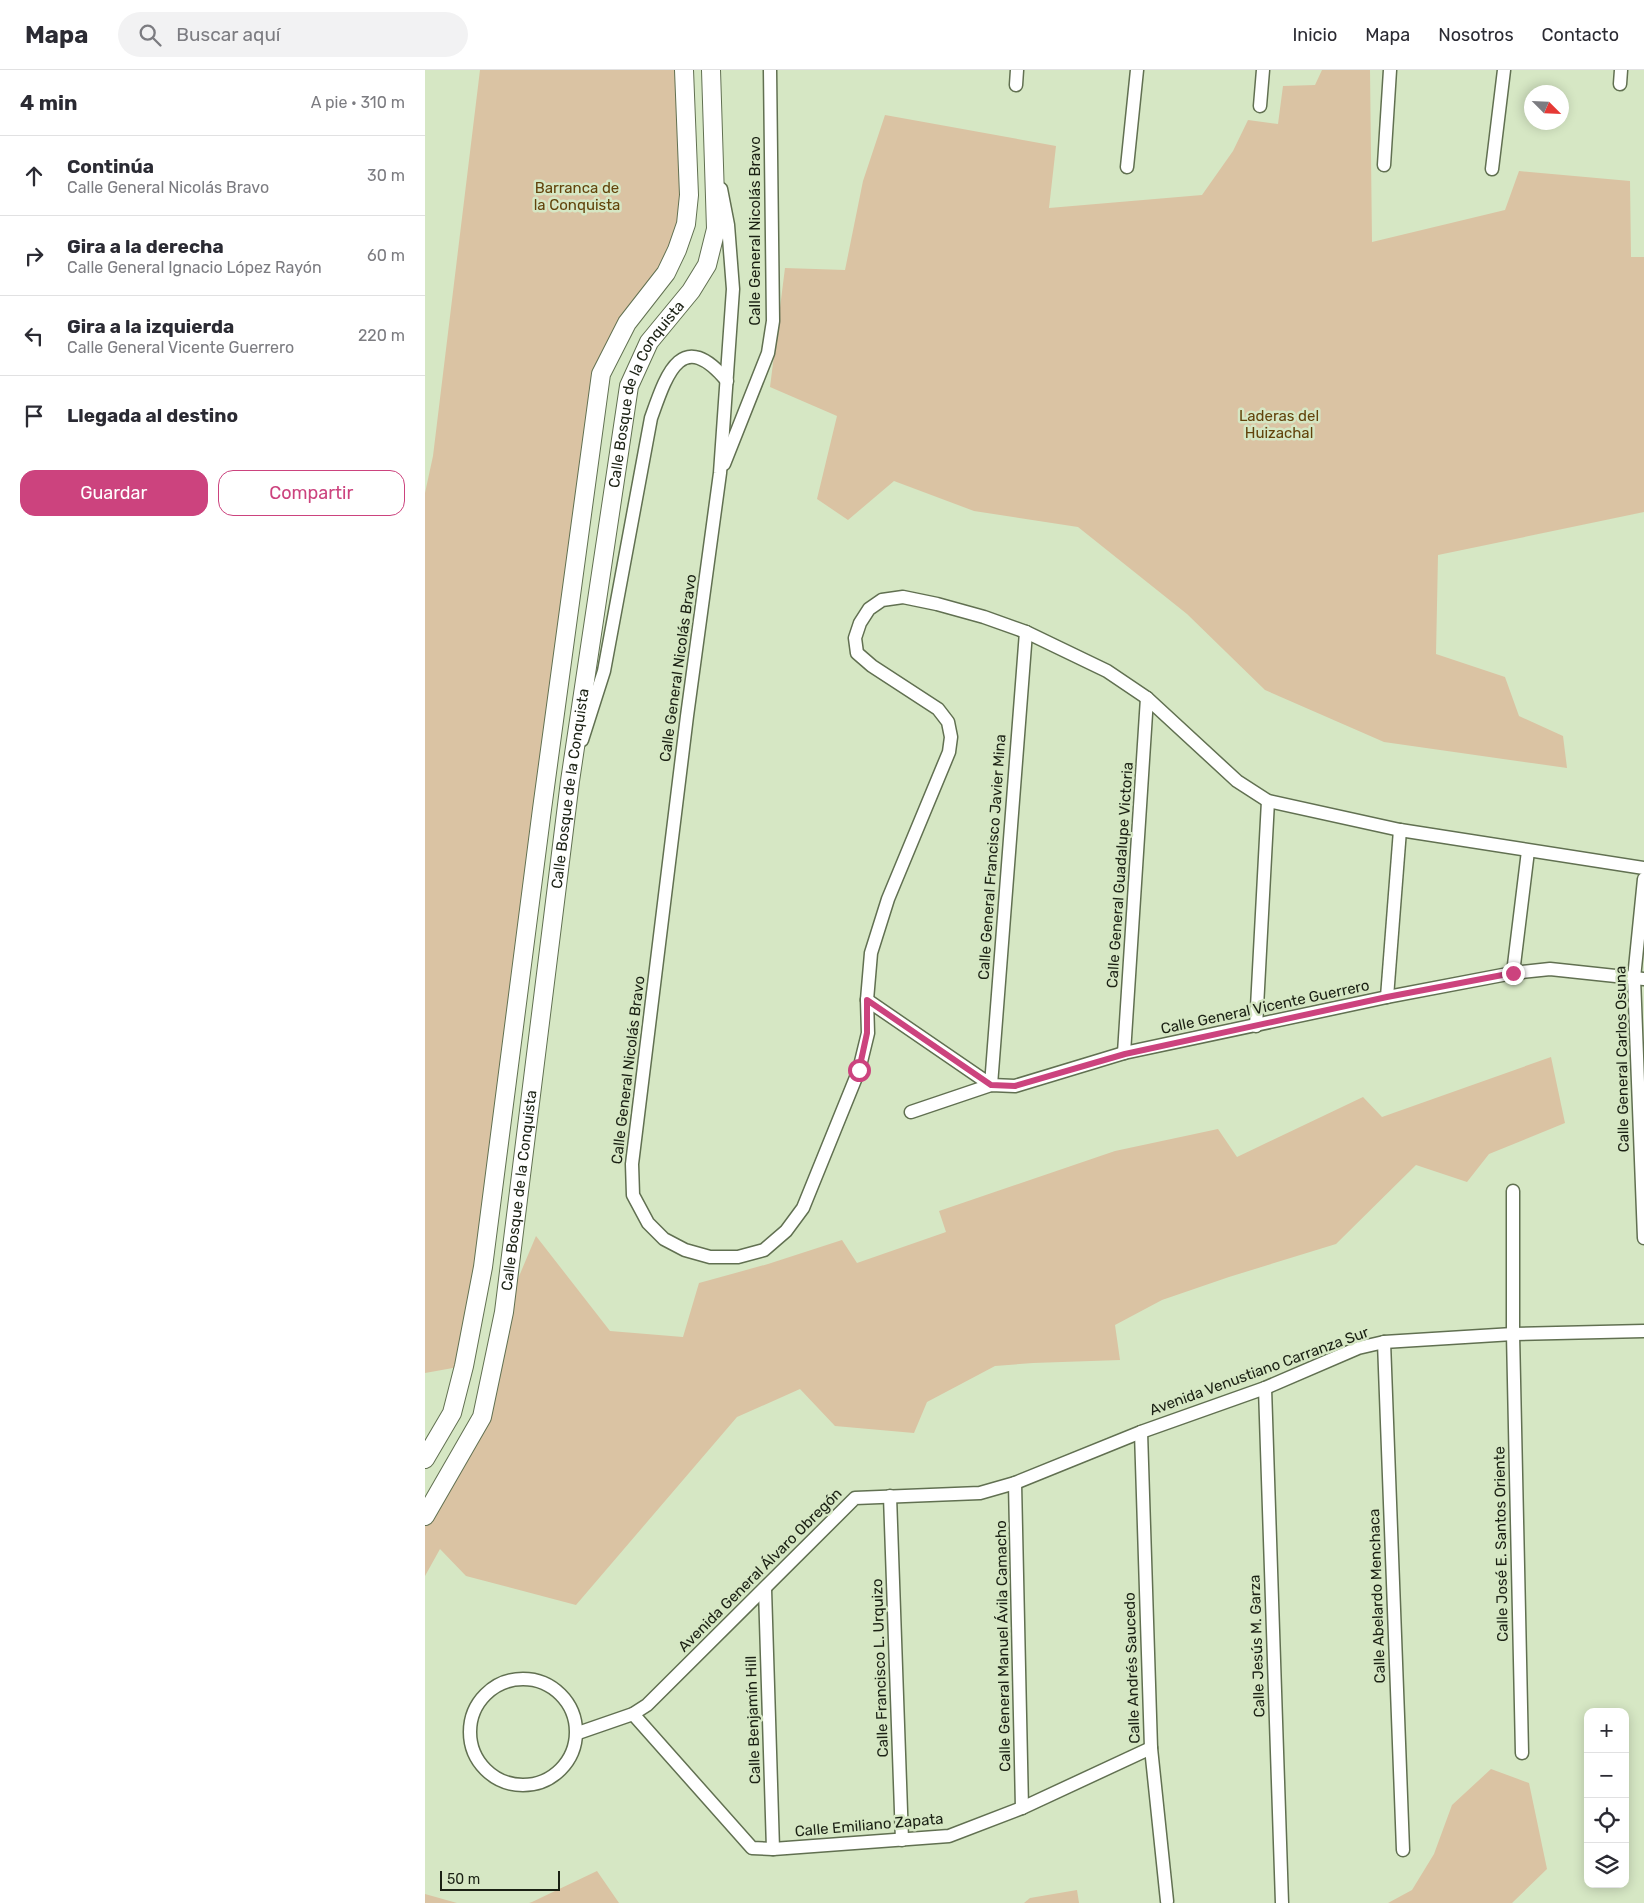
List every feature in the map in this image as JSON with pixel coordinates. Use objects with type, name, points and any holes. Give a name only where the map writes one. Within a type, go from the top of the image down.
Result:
[{"type":"main road","name":"Calle Bosque de la Conquista","points":[[425,1459],[452,1413],[464,1366],[483,1267],[601,374],[627,323],[666,273],[686,224],[689,195],[684,70]]},
{"type":"main road","name":"Calle Bosque de la Conquista","points":[[425,1516],[482,1417],[504,1312],[570,781],[612,512],[629,386],[649,342],[691,291],[707,265],[716,228],[711,70]]},
{"type":"street","name":"Calle General Nicolás Bravo","points":[[720,473],[769,353],[773,321],[770,70]]},
{"type":"street","points":[[1015,85],[1017,70]]},
{"type":"street","points":[[1127,167],[1137,70]]},
{"type":"street","points":[[1260,106],[1263,70]]},
{"type":"street","points":[[1384,165],[1390,70]]},
{"type":"street","points":[[1492,169],[1504,70]]},
{"type":"street","points":[[1620,84],[1621,70]]},
{"type":"street","name":"Calle General Nicolás Bravo","points":[[714,156],[728,225],[733,289],[720,473],[632,1164],[633,1195],[648,1223],[664,1239],[685,1250],[710,1257],[738,1257],[764,1250],[786,1232],[803,1208],[859,1070],[867,1033],[867,1000],[871,953],[888,899],[949,752],[951,737],[948,722],[938,709],[872,666],[857,653],[855,638],[860,623],[869,609],[882,600],[903,597],[984,617],[1026,632]]},
{"type":"street","points":[[570,781],[604,671],[651,418],[662,387],[671,369],[680,360],[692,356],[704,358],[715,366],[727,381]]},
{"type":"street","points":[[1026,632],[1107,671],[1147,698],[1237,781],[1268,802],[1400,830],[1644,868]]},
{"type":"street","name":"Calle General Francisco Javier Mina","points":[[991,1085],[1026,632]]},
{"type":"street","name":"Calle General Guadalupe Victoria","points":[[1125,1054],[1147,698]]},
{"type":"street","points":[[1256,1026],[1268,802]]},
{"type":"street","points":[[1387,997],[1400,830]]},
{"type":"street","points":[[1513,973],[1528,851]]},
{"type":"street","name":"Calle General Carlos Osuna","points":[[1644,880],[1639,979],[1644,1238]]},
{"type":"street","name":"Calle General Vicente Guerrero","points":[[911,1112],[991,1085],[1015,1086],[1125,1054],[1387,997],[1513,973],[1550,969],[1639,979]]},
{"type":"street","points":[[867,1000],[991,1085]]},
{"type":"street","name":"Calle José E. Santos Oriente","points":[[1513,1191],[1513,1334],[1522,1753]]},
{"type":"street","name":"Avenida Venustiano Carranza Sur","points":[[1015,1483],[1141,1432],[1265,1388],[1358,1348],[1384,1342],[1513,1334],[1644,1330]]},
{"type":"street","name":"Calle Abelardo Menchaca","points":[[1384,1342],[1403,1850]]},
{"type":"street","name":"Calle Jesús M. Garza","points":[[1265,1388],[1282,1903]]},
{"type":"street","name":"Calle Andrés Saucedo","points":[[1141,1432],[1151,1748],[1167,1901]]},
{"type":"street","name":"Avenida General Álvaro Obregón","points":[[578,1733],[633,1714],[647,1705],[855,1498],[980,1493],[1015,1483]]},
{"type":"street","name":"Calle General Manuel Ávila Camacho","points":[[1015,1483],[1022,1808]]},
{"type":"street","name":"Calle Francisco L. Urquizo","points":[[890,1496],[903,1840]]},
{"type":"street","name":"Calle Benjamín Hill","points":[[765,1589],[773,1849]]},
{"type":"street","points":[[517,1677],[548,1682],[571,1703],[578,1733],[569,1762],[545,1782],[514,1786],[486,1772],[471,1746],[471,1715],[489,1689],[517,1677]]},
{"type":"street","name":"Calle Emiliano Zapata","points":[[633,1714],[752,1848],[773,1849],[949,1836],[1022,1808],[1151,1748]]},
{"type":"green space","name":"Barranca de la Conquista","points":[[480,70],[683,70],[686,224],[601,374],[464,1366],[425,1373],[425,493],[433,456]]},
{"type":"green space","name":"Laderas del Huizachal","points":[[1322,70],[1370,70],[1372,242],[1505,210],[1519,171],[1630,181],[1631,257],[1644,257],[1644,512],[1438,555],[1436,654],[1505,677],[1519,716],[1563,736],[1567,768],[1384,742],[1265,690],[1187,614],[1078,527],[974,511],[894,481],[848,520],[817,499],[837,416],[770,387],[785,268],[845,270],[863,181],[885,115],[1056,146],[1049,208],[1202,195],[1233,151],[1248,120],[1278,124],[1283,86],[1315,85]]},
{"type":"green space","points":[[1551,1057],[1565,1123],[1489,1154],[1467,1182],[1416,1165],[1336,1244],[1162,1300],[1115,1325],[1120,1360],[995,1366],[927,1402],[914,1433],[835,1426],[800,1389],[737,1417],[576,1605],[466,1576],[440,1549],[425,1576],[425,1516],[482,1417],[504,1312],[536,1236],[610,1331],[683,1337],[699,1283],[768,1264],[842,1240],[857,1263],[946,1232],[939,1211],[1115,1151],[1218,1129],[1237,1157],[1363,1097],[1382,1117]]},
{"type":"green space","points":[[1491,1769],[1529,1783],[1547,1869],[1512,1903],[1388,1903],[1412,1890],[1434,1854],[1452,1805]]},
{"type":"green space","points":[[597,1871],[619,1903],[529,1903],[532,1902]]},
{"type":"green space","points":[[1077,1890],[1079,1903],[1024,1903],[1030,1898]]},
{"type":"green space","points":[[425,1894],[457,1903],[425,1903]]},
{"type":"route","points":[[859,1070],[867,1033],[867,1000],[991,1085],[1015,1086],[1125,1054],[1387,997],[1513,973]]}]
